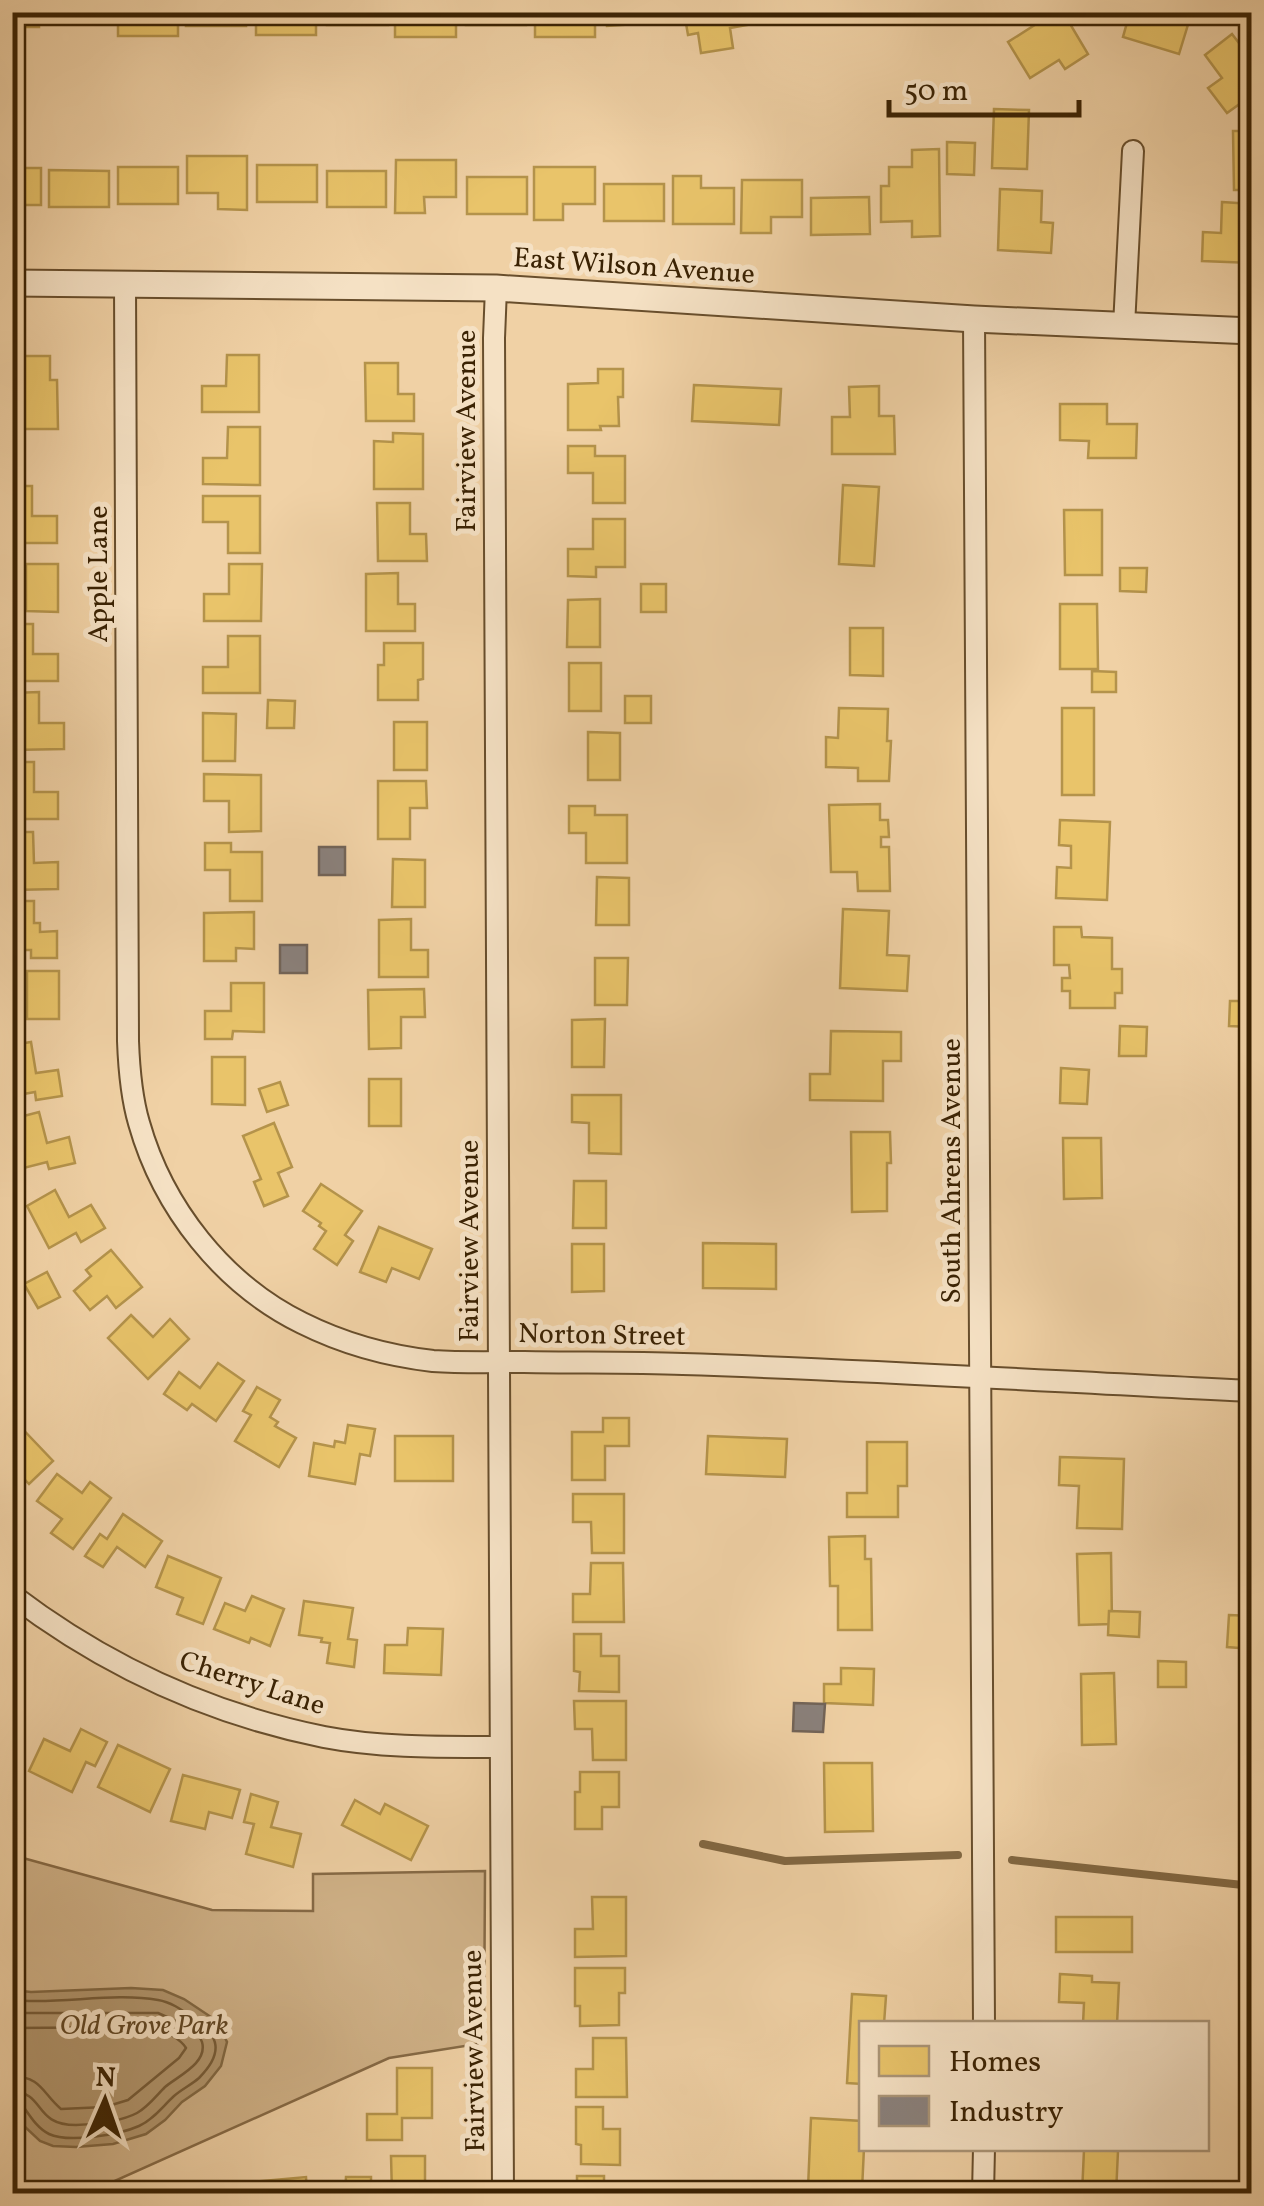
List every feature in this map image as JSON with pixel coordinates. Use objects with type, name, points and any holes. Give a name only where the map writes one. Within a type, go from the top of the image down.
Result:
[{"type":"street","points":[[1124,326],[1133,152]]},
{"type":"street","name":"East Wilson Avenue","points":[[12,283],[496,288],[974,319],[1252,331]]},
{"type":"street","name":"Apple Lane","points":[[125,283],[127,865]]},
{"type":"street","name":"Fairview Avenue","points":[[496,288],[503,2194]]},
{"type":"street","name":"South Ahrens Avenue","points":[[974,319],[984,2021]]},
{"type":"street","name":"Norton Street","points":[[127,865],[130,1075],[139,1122],[153,1162],[168,1194],[211,1256],[274,1307],[332,1336],[432,1360],[682,1364],[1252,1391]]},
{"type":"street","name":"Cherry Lane","points":[[12,1595],[94,1652],[200,1701],[261,1722],[326,1737],[385,1744],[499,1747]]},
{"type":"street","points":[[984,2151],[984,2194]]},
{"type":"green space","name":"Old Grove Park","points":[[12,1855],[212,1910],[313,1911],[313,1874],[485,1871],[484,2043],[389,2058],[88,2193],[13,2193]]},
{"type":"water","points":[[13,1990],[163,1990],[217,2021],[227,2042],[221,2066],[205,2086],[146,2134],[113,2144],[76,2147],[40,2141],[24,2126],[13,2107]]},
{"type":"building: Homes","points":[[12,12],[39,12],[39,27],[12,27]]},
{"type":"building: Homes","points":[[47,12],[108,12],[108,24],[47,24]]},
{"type":"building: Homes","points":[[118,12],[178,12],[178,36],[118,36]]},
{"type":"building: Homes","points":[[186,12],[246,12],[246,26],[186,26]]},
{"type":"building: Homes","points":[[256,12],[316,12],[316,35],[256,35]]},
{"type":"building: Homes","points":[[327,12],[388,12],[388,25],[327,25]]},
{"type":"building: Homes","points":[[395,12],[456,12],[456,37],[395,37]]},
{"type":"building: Homes","points":[[466,12],[526,12],[526,25],[466,25]]},
{"type":"building: Homes","points":[[535,12],[595,12],[595,37],[535,37]]},
{"type":"building: Homes","points":[[606,12],[667,12],[667,22],[607,26]]},
{"type":"building: Homes","points":[[684,12],[745,12],[747,25],[730,28],[733,48],[701,53],[698,33],[688,35]]},
{"type":"building: Homes","points":[[1055,12],[1063,12],[1088,54],[1065,69],[1059,60],[1030,78],[1008,42]]},
{"type":"building: Homes","points":[[1130,12],[1170,12],[1190,18],[1179,54],[1123,37]]},
{"type":"building: Homes","points":[[1232,34],[1252,60],[1252,95],[1227,113],[1208,88],[1222,78],[1205,55]]},
{"type":"building: Homes","points":[[994,109],[1029,110],[1027,169],[992,168]]},
{"type":"building: Homes","points":[[1233,131],[1252,131],[1252,190],[1234,190]]},
{"type":"building: Homes","points":[[947,142],[975,143],[974,175],[947,174]]},
{"type":"building: Homes","points":[[939,149],[940,236],[912,237],[912,221],[881,222],[881,186],[889,186],[889,167],[912,167],[912,150]]},
{"type":"building: Homes","points":[[187,156],[247,156],[247,210],[218,209],[218,193],[187,193]]},
{"type":"building: Homes","points":[[396,160],[456,160],[456,197],[424,197],[425,213],[395,213]]},
{"type":"building: Homes","points":[[257,165],[317,165],[317,202],[257,202]]},
{"type":"building: Homes","points":[[118,167],[178,167],[178,204],[118,204]]},
{"type":"building: Homes","points":[[534,167],[595,167],[595,204],[563,204],[563,220],[534,220]]},
{"type":"building: Homes","points":[[12,168],[41,168],[41,205],[12,205]]},
{"type":"building: Homes","points":[[49,170],[109,171],[109,207],[49,207]]},
{"type":"building: Homes","points":[[327,171],[386,171],[386,207],[327,207]]},
{"type":"building: Homes","points":[[673,176],[701,176],[701,188],[734,188],[734,224],[673,224]]},
{"type":"building: Homes","points":[[467,177],[527,177],[527,214],[467,214]]},
{"type":"building: Homes","points":[[742,180],[802,180],[802,217],[771,217],[771,233],[741,233]]},
{"type":"building: Homes","points":[[604,184],[664,184],[664,221],[604,221]]},
{"type":"building: Homes","points":[[1000,189],[1042,191],[1041,222],[1053,223],[1051,253],[998,250]]},
{"type":"building: Homes","points":[[869,197],[870,234],[811,235],[811,198]]},
{"type":"building: Homes","points":[[1222,202],[1252,204],[1252,263],[1202,261],[1203,232],[1221,233]]},
{"type":"building: Homes","points":[[227,355],[259,355],[259,412],[202,412],[202,386],[226,386]]},
{"type":"building: Homes","points":[[23,356],[50,356],[50,380],[57,380],[58,429],[24,429]]},
{"type":"building: Homes","points":[[365,363],[398,363],[398,394],[414,394],[414,421],[366,421]]},
{"type":"building: Homes","points":[[598,369],[623,369],[623,397],[618,397],[619,426],[568,430],[568,384],[598,383]]},
{"type":"building: Homes","points":[[694,385],[781,389],[779,425],[692,421]]},
{"type":"building: Homes","points":[[879,386],[879,416],[894,416],[895,454],[832,454],[832,417],[850,417],[849,387]]},
{"type":"building: Homes","points":[[1060,404],[1107,404],[1107,424],[1137,424],[1136,458],[1088,458],[1089,441],[1060,440]]},
{"type":"building: Homes","points":[[228,427],[260,427],[260,485],[203,484],[203,458],[227,458]]},
{"type":"building: Homes","points":[[393,433],[423,434],[423,489],[374,489],[374,441],[393,442]]},
{"type":"building: Homes","points":[[568,446],[595,446],[595,456],[625,456],[625,503],[593,503],[593,473],[568,473]]},
{"type":"building: Homes","points":[[843,485],[879,487],[874,566],[839,564]]},
{"type":"building: Homes","points":[[12,486],[32,486],[32,516],[57,516],[57,543],[12,543]]},
{"type":"building: Homes","points":[[203,496],[260,496],[260,553],[228,553],[228,522],[203,522]]},
{"type":"building: Homes","points":[[1243,496],[1252,496],[1252,520],[1242,519]]},
{"type":"building: Homes","points":[[377,503],[410,503],[410,534],[426,534],[427,561],[378,561]]},
{"type":"building: Homes","points":[[1064,510],[1102,510],[1102,575],[1065,575]]},
{"type":"building: Homes","points":[[593,519],[625,519],[625,567],[596,567],[596,577],[568,576],[568,549],[593,549]]},
{"type":"building: Homes","points":[[26,564],[58,564],[58,612],[26,611]]},
{"type":"building: Homes","points":[[229,564],[262,564],[261,621],[204,621],[204,594],[229,594]]},
{"type":"building: Homes","points":[[1120,568],[1147,568],[1146,592],[1120,591]]},
{"type":"building: Homes","points":[[398,573],[398,604],[415,604],[415,631],[366,631],[366,574]]},
{"type":"building: Homes","points":[[641,584],[666,584],[666,612],[641,612]]},
{"type":"building: Homes","points":[[600,599],[600,647],[567,647],[568,600]]},
{"type":"building: Homes","points":[[1060,604],[1097,604],[1098,669],[1060,669]]},
{"type":"building: Homes","points":[[12,624],[33,624],[33,654],[58,654],[58,681],[12,681]]},
{"type":"building: Homes","points":[[850,628],[883,628],[883,676],[850,675]]},
{"type":"building: Homes","points":[[228,636],[260,636],[260,693],[203,693],[203,667],[228,667]]},
{"type":"building: Homes","points":[[384,643],[423,643],[423,679],[418,680],[418,700],[378,700],[378,665],[384,665]]},
{"type":"building: Homes","points":[[569,663],[601,663],[601,711],[569,711]]},
{"type":"building: Homes","points":[[1092,671],[1116,672],[1116,692],[1092,692]]},
{"type":"building: Homes","points":[[39,692],[39,723],[64,723],[64,749],[12,750],[12,693]]},
{"type":"building: Homes","points":[[625,696],[651,696],[651,723],[625,723]]},
{"type":"building: Homes","points":[[268,700],[295,701],[294,728],[267,728]]},
{"type":"building: Homes","points":[[839,708],[888,709],[889,781],[858,781],[858,768],[826,767],[826,737],[838,738]]},
{"type":"building: Homes","points":[[1062,708],[1094,708],[1094,795],[1062,795]]},
{"type":"building: Homes","points":[[203,713],[236,714],[235,761],[203,761]]},
{"type":"building: Homes","points":[[394,722],[427,722],[427,770],[394,770]]},
{"type":"building: Homes","points":[[588,732],[620,733],[620,780],[588,780]]},
{"type":"building: Homes","points":[[12,762],[34,762],[34,792],[58,792],[58,819],[12,819]]},
{"type":"building: Homes","points":[[204,774],[261,775],[261,831],[229,832],[229,801],[204,801]]},
{"type":"building: Homes","points":[[378,781],[426,781],[427,808],[410,808],[410,839],[378,839]]},
{"type":"building: Homes","points":[[880,804],[880,820],[888,820],[889,837],[881,837],[881,847],[889,847],[890,891],[858,891],[857,872],[831,872],[829,805]]},
{"type":"building: Homes","points":[[569,806],[595,806],[595,815],[627,815],[627,863],[586,863],[586,833],[569,833]]},
{"type":"building: Homes","points":[[1060,820],[1110,822],[1107,900],[1056,898],[1057,867],[1071,868],[1071,846],[1059,845]]},
{"type":"building: Homes","points":[[12,832],[33,832],[34,863],[58,862],[58,889],[12,890]]},
{"type":"building: Homes","points":[[205,843],[231,843],[231,852],[262,852],[262,901],[230,901],[230,870],[205,870]]},
{"type":"building: Homes","points":[[393,859],[425,860],[425,907],[392,907]]},
{"type":"building: Homes","points":[[597,877],[629,878],[629,925],[596,925]]},
{"type":"building: Homes","points":[[12,901],[34,901],[34,923],[40,923],[40,932],[57,931],[57,958],[31,958],[31,950],[12,950]]},
{"type":"building: Homes","points":[[843,909],[889,911],[887,955],[909,956],[907,991],[840,988]]},
{"type":"building: Homes","points":[[254,912],[254,949],[236,948],[236,961],[204,961],[204,913]]},
{"type":"building: Homes","points":[[411,919],[411,950],[428,950],[428,977],[379,977],[379,920]]},
{"type":"building: Homes","points":[[1054,927],[1081,927],[1082,937],[1112,938],[1112,969],[1122,969],[1122,993],[1115,993],[1115,1008],[1070,1008],[1070,991],[1062,991],[1062,978],[1070,978],[1069,965],[1054,965]]},
{"type":"building: Homes","points":[[595,958],[628,958],[627,1005],[595,1005]]},
{"type":"building: Homes","points":[[27,971],[59,971],[59,1019],[27,1019]]},
{"type":"building: Homes","points":[[231,983],[264,983],[264,1032],[233,1031],[232,1039],[205,1039],[205,1011],[231,1011]]},
{"type":"building: Homes","points":[[424,989],[425,1017],[401,1017],[401,1048],[369,1049],[368,990]]},
{"type":"building: Homes","points":[[1230,1001],[1252,1001],[1252,1027],[1229,1026]]},
{"type":"building: Homes","points":[[605,1019],[604,1067],[572,1067],[572,1020]]},
{"type":"building: Homes","points":[[1120,1026],[1147,1027],[1146,1056],[1119,1056]]},
{"type":"building: Homes","points":[[831,1031],[901,1032],[901,1061],[883,1061],[883,1101],[810,1100],[810,1074],[830,1074]]},
{"type":"building: Homes","points":[[31,1042],[36,1073],[58,1070],[62,1096],[36,1100],[35,1092],[12,1096],[12,1045]]},
{"type":"building: Homes","points":[[212,1057],[245,1057],[245,1105],[212,1104]]},
{"type":"building: Homes","points":[[1061,1068],[1089,1070],[1087,1104],[1060,1103]]},
{"type":"building: Homes","points":[[369,1079],[401,1079],[401,1126],[369,1126]]},
{"type":"building: Homes","points":[[280,1082],[288,1105],[267,1112],[259,1089]]},
{"type":"building: Homes","points":[[572,1095],[621,1095],[621,1154],[589,1153],[589,1123],[572,1122]]},
{"type":"building: Homes","points":[[39,1112],[47,1143],[69,1137],[75,1163],[49,1169],[47,1162],[12,1171],[12,1119]]},
{"type":"building: Homes","points":[[274,1123],[292,1167],[278,1173],[288,1196],[264,1206],[254,1182],[261,1179],[243,1136]]},
{"type":"building: Homes","points":[[851,1132],[890,1132],[887,1211],[852,1212]]},
{"type":"building: Homes","points":[[1063,1138],[1101,1138],[1102,1198],[1064,1199]]},
{"type":"building: Homes","points":[[574,1181],[606,1181],[606,1228],[573,1228]]},
{"type":"building: Homes","points":[[321,1184],[362,1211],[345,1235],[353,1241],[337,1265],[314,1249],[326,1231],[303,1211]]},
{"type":"building: Homes","points":[[55,1190],[69,1217],[91,1205],[105,1228],[81,1242],[76,1233],[49,1248],[27,1206]]},
{"type":"building: Homes","points":[[379,1227],[432,1249],[419,1279],[392,1268],[386,1282],[360,1272]]},
{"type":"building: Homes","points":[[703,1243],[776,1244],[776,1289],[703,1288]]},
{"type":"building: Homes","points":[[572,1244],[604,1244],[604,1291],[572,1292]]},
{"type":"building: Homes","points":[[111,1250],[142,1287],[116,1308],[107,1296],[90,1310],[74,1291],[91,1276],[86,1270]]},
{"type":"building: Homes","points":[[47,1272],[60,1297],[38,1308],[24,1284]]},
{"type":"building: Homes","points":[[131,1315],[153,1337],[170,1319],[189,1339],[148,1379],[108,1338]]},
{"type":"building: Homes","points":[[218,1363],[244,1381],[216,1421],[192,1404],[187,1410],[164,1394],[179,1372],[200,1388]]},
{"type":"building: Homes","points":[[257,1387],[280,1400],[270,1417],[278,1422],[275,1426],[296,1438],[279,1467],[235,1441],[251,1415],[243,1411]]},
{"type":"building: Homes","points":[[603,1418],[629,1418],[629,1446],[605,1446],[605,1480],[572,1480],[572,1432],[603,1432]]},
{"type":"building: Homes","points":[[14,1420],[53,1461],[29,1484],[12,1466]]},
{"type":"building: Homes","points":[[348,1425],[375,1429],[370,1456],[360,1454],[355,1484],[309,1476],[314,1443],[334,1447],[335,1441],[345,1443]]},
{"type":"building: Homes","points":[[395,1436],[453,1436],[453,1481],[395,1481]]},
{"type":"building: Homes","points":[[708,1436],[787,1439],[785,1477],[706,1474]]},
{"type":"building: Homes","points":[[867,1442],[907,1442],[907,1486],[898,1486],[898,1517],[847,1517],[847,1493],[867,1493]]},
{"type":"building: Homes","points":[[1060,1457],[1124,1459],[1122,1529],[1077,1528],[1079,1486],[1059,1485]]},
{"type":"building: Homes","points":[[57,1474],[82,1493],[90,1482],[111,1498],[73,1549],[51,1533],[62,1519],[37,1501]]},
{"type":"building: Homes","points":[[573,1494],[624,1494],[624,1553],[592,1553],[591,1522],[573,1522]]},
{"type":"building: Homes","points":[[123,1514],[162,1541],[145,1567],[117,1547],[103,1567],[85,1556],[100,1534],[107,1539]]},
{"type":"building: Homes","points":[[865,1536],[865,1559],[871,1559],[872,1630],[838,1630],[838,1586],[830,1586],[829,1537]]},
{"type":"building: Homes","points":[[1111,1553],[1112,1624],[1079,1625],[1077,1554]]},
{"type":"building: Homes","points":[[168,1556],[221,1578],[203,1624],[177,1614],[183,1598],[156,1587]]},
{"type":"building: Homes","points":[[591,1563],[623,1563],[624,1622],[573,1622],[573,1594],[590,1594]]},
{"type":"building: Homes","points":[[252,1596],[284,1609],[270,1646],[251,1638],[249,1643],[214,1629],[225,1603],[245,1611]]},
{"type":"building: Homes","points":[[304,1601],[353,1608],[348,1639],[357,1640],[354,1667],[327,1663],[330,1643],[299,1635]]},
{"type":"building: Homes","points":[[1109,1611],[1140,1612],[1139,1637],[1108,1635]]},
{"type":"building: Homes","points":[[1229,1615],[1252,1616],[1252,1649],[1227,1647]]},
{"type":"building: Homes","points":[[408,1628],[443,1629],[441,1675],[384,1673],[385,1645],[407,1645]]},
{"type":"building: Homes","points":[[574,1634],[601,1634],[601,1656],[619,1656],[619,1692],[579,1691],[580,1672],[574,1671]]},
{"type":"building: Homes","points":[[1158,1661],[1186,1662],[1186,1687],[1158,1687]]},
{"type":"building: Homes","points":[[841,1668],[874,1669],[873,1705],[824,1703],[824,1684],[841,1684]]},
{"type":"building: Homes","points":[[1114,1673],[1116,1744],[1082,1745],[1081,1674]]},
{"type":"building: Homes","points":[[574,1701],[626,1701],[626,1760],[593,1760],[592,1729],[575,1729]]},
{"type":"building: Homes","points":[[81,1729],[107,1742],[95,1766],[86,1762],[72,1792],[29,1771],[44,1739],[70,1751]]},
{"type":"building: Homes","points":[[118,1745],[170,1769],[150,1812],[98,1787]]},
{"type":"building: Homes","points":[[824,1763],[872,1763],[873,1831],[825,1832]]},
{"type":"building: Homes","points":[[580,1772],[619,1772],[619,1807],[602,1807],[602,1829],[575,1829],[575,1792],[580,1792]]},
{"type":"building: Homes","points":[[183,1775],[240,1790],[232,1818],[209,1812],[205,1829],[171,1821]]},
{"type":"building: Homes","points":[[251,1794],[278,1802],[271,1827],[301,1834],[293,1867],[246,1854],[254,1824],[244,1822]]},
{"type":"building: Homes","points":[[355,1800],[380,1814],[385,1804],[428,1826],[411,1860],[342,1825]]},
{"type":"building: Homes","points":[[592,1897],[626,1897],[626,1956],[575,1957],[575,1929],[593,1929]]},
{"type":"building: Homes","points":[[1056,1917],[1132,1917],[1132,1952],[1056,1952]]},
{"type":"building: Homes","points":[[575,1968],[625,1968],[625,1993],[619,1993],[619,2025],[580,2026],[580,2006],[575,2006]]},
{"type":"building: Homes","points":[[1060,1974],[1092,1976],[1092,1982],[1119,1983],[1117,2021],[1083,2021],[1084,2003],[1059,2002]]},
{"type":"building: Homes","points":[[852,1994],[886,1996],[884,2021],[859,2021],[859,2084],[847,2083]]},
{"type":"building: Homes","points":[[593,2038],[626,2038],[627,2097],[576,2097],[576,2069],[593,2069]]},
{"type":"building: Homes","points":[[397,2068],[432,2068],[432,2118],[402,2118],[402,2140],[367,2140],[367,2114],[397,2114]]},
{"type":"building: Homes","points":[[576,2107],[603,2107],[603,2129],[620,2129],[620,2165],[581,2164],[581,2145],[576,2144]]},
{"type":"building: Homes","points":[[811,2118],[859,2121],[859,2151],[864,2151],[862,2190],[808,2188]]},
{"type":"building: Homes","points":[[1084,2151],[1118,2151],[1116,2194],[1082,2194]]},
{"type":"building: Homes","points":[[391,2156],[425,2156],[425,2194],[392,2194]]},
{"type":"building: Homes","points":[[577,2176],[604,2176],[604,2194],[577,2194]]},
{"type":"building: Homes","points":[[306,2177],[307,2194],[231,2194],[231,2184]]},
{"type":"building: Homes","points":[[346,2177],[371,2177],[371,2194],[345,2194]]},
{"type":"building: Industry","points":[[319,847],[345,847],[345,875],[319,875]]},
{"type":"building: Industry","points":[[280,945],[307,945],[307,973],[280,973]]},
{"type":"building: Industry","points":[[794,1703],[825,1704],[823,1732],[793,1731]]},
{"type":"waterway","points":[[703,1844],[785,1861],[958,1855]]},
{"type":"waterway","points":[[1012,1860],[1252,1886]]}]
